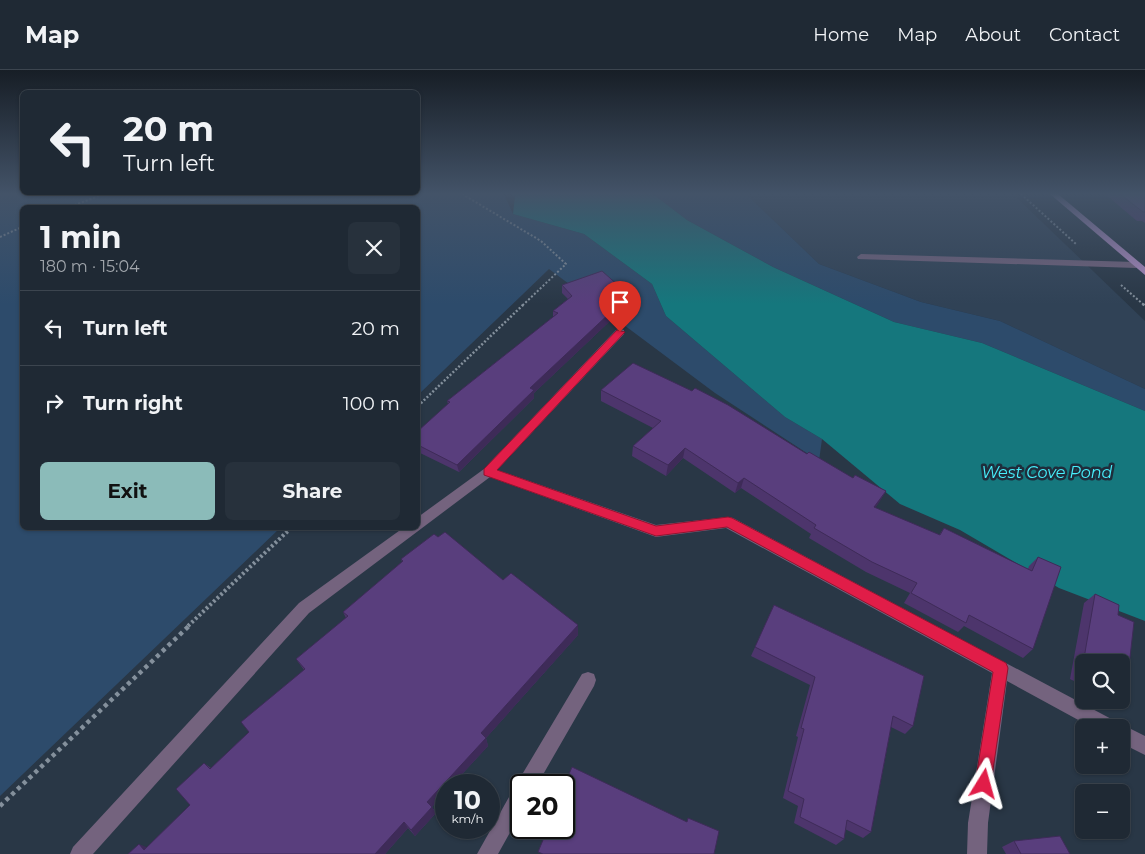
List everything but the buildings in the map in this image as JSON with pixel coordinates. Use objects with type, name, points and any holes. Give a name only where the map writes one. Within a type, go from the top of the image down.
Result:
[{"type":"main road","points":[[1096,231],[1145,272]]},
{"type":"lane","points":[[861,257],[1136,265]]},
{"type":"lane","points":[[420,523],[488,472],[620,332]]},
{"type":"lane","points":[[488,472],[656,531],[728,522],[1094,719]]},
{"type":"lane","points":[[80,854],[304,608],[410,530]]},
{"type":"lane","points":[[977,854],[978,823],[1000,668]]},
{"type":"lane","points":[[533,774],[588,680]]},
{"type":"lane","points":[[1130,738],[1145,746]]},
{"type":"lane","points":[[487,854],[510,814]]},
{"type":"path","points":[[0,237],[14,231]]},
{"type":"path","points":[[420,404],[566,264],[541,240],[525,231]]},
{"type":"path","points":[[0,806],[288,530]]},
{"type":"shaded area","points":[[0,231],[20,231],[20,530],[278,530],[0,796]]},
{"type":"shaded area","points":[[420,231],[572,231],[584,234],[652,284],[666,316],[785,417],[822,439],[819,461],[715,393],[549,269],[420,393]]},
{"type":"shaded area","points":[[706,231],[784,231],[819,264],[921,302],[1000,321],[1145,389],[1145,411],[982,343],[894,322],[773,267]]},
{"type":"shaded area","points":[[784,231],[1051,231],[1145,321],[1145,389],[1000,321],[921,302],[819,264]]},
{"type":"water","name":"West Cove Pond","points":[[572,231],[706,231],[773,267],[894,322],[982,343],[1145,411],[1145,621],[1059,588],[960,530],[900,504],[822,439],[785,417],[666,316],[652,284],[584,234]]},
{"type":"route","points":[[620,332],[488,472],[656,531],[728,522],[1000,668],[984,784]]}]
